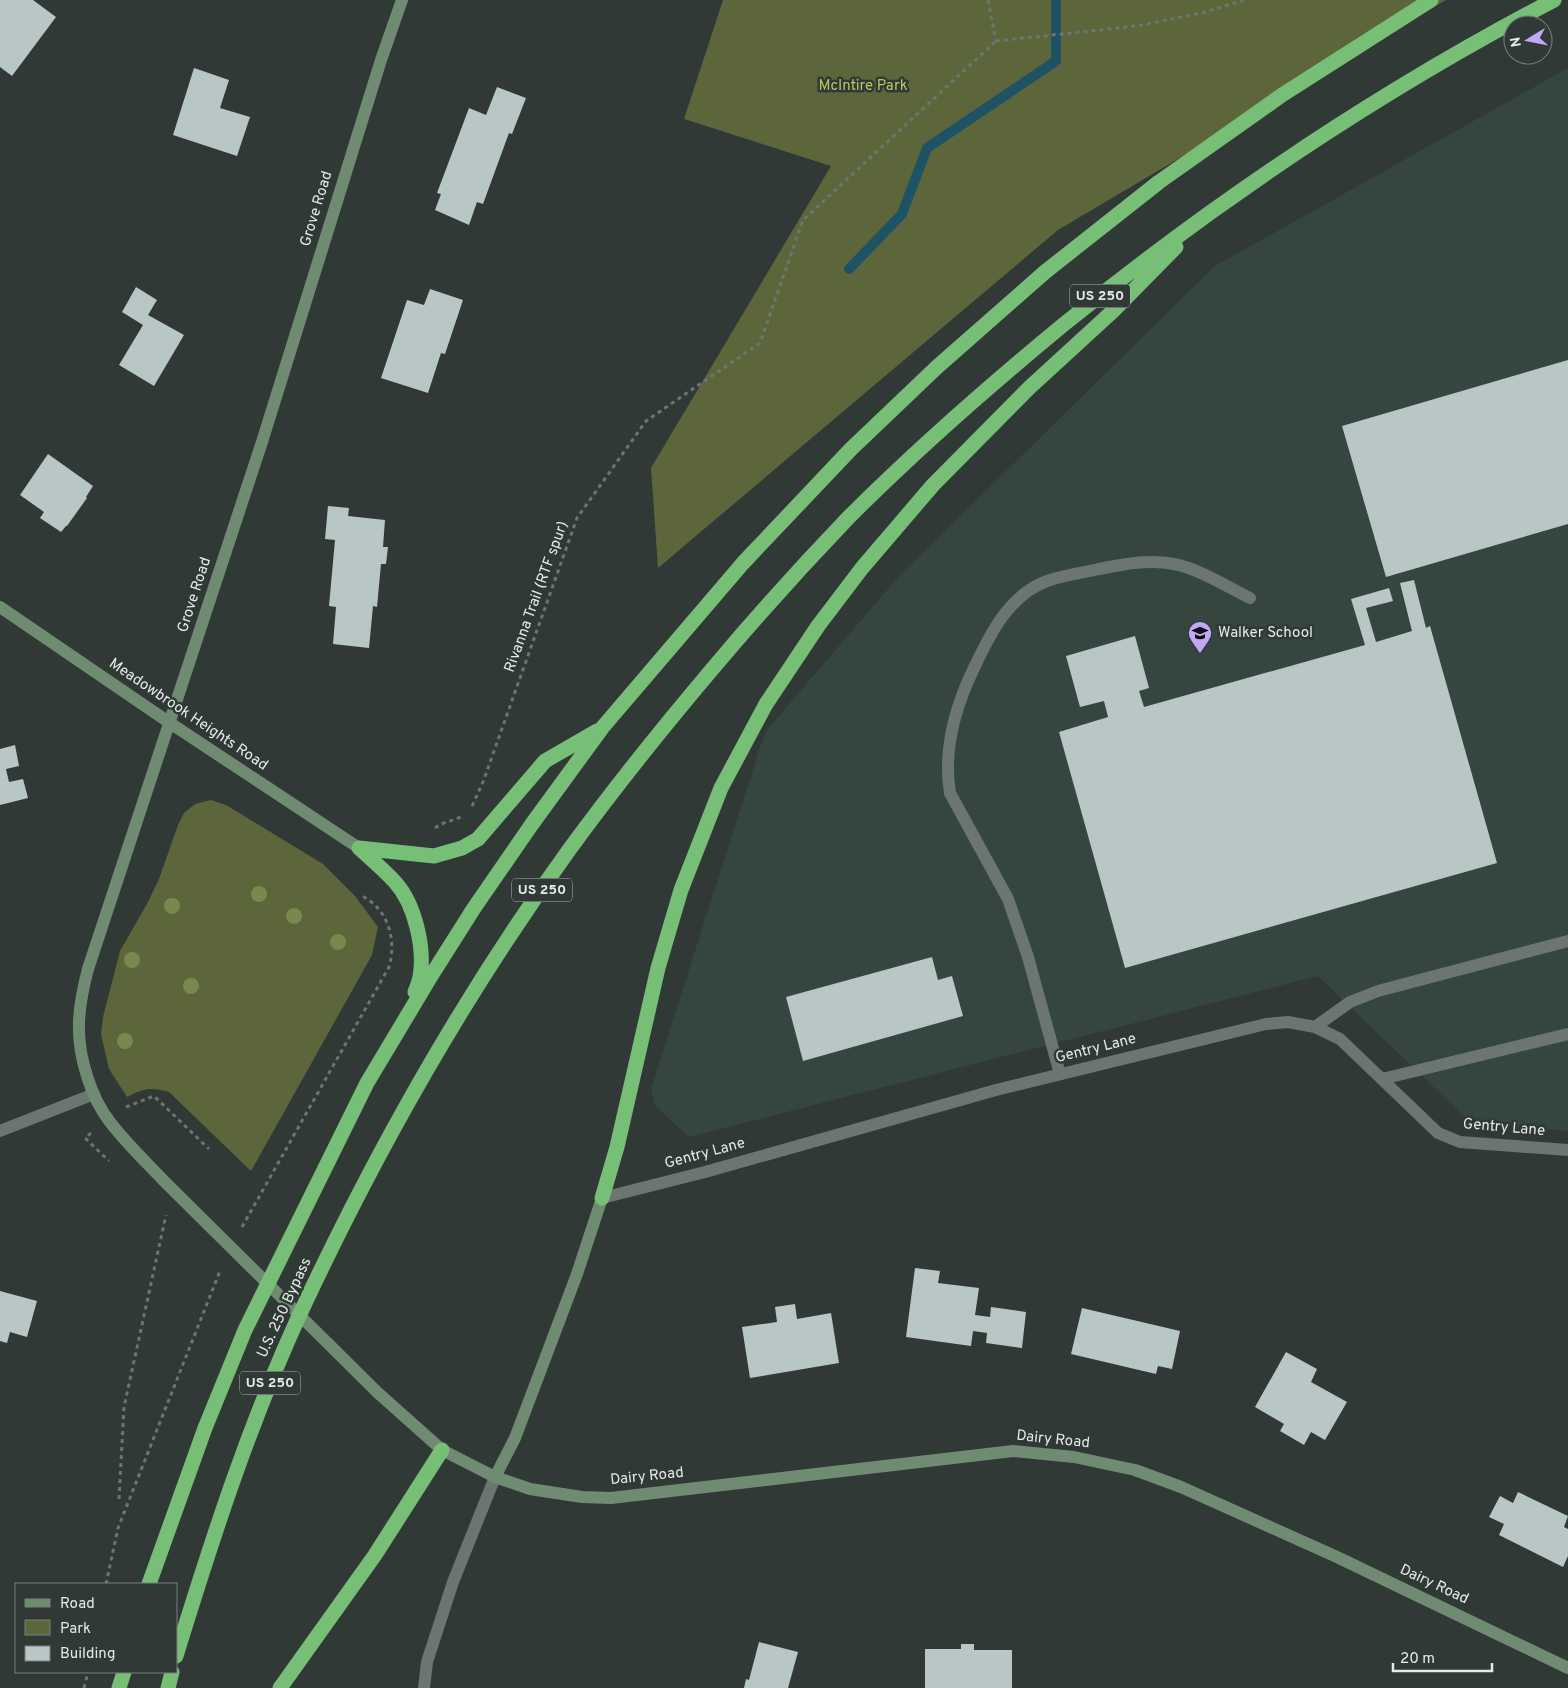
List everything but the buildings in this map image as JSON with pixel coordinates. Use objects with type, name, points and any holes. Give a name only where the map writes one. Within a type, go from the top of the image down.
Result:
[{"type":"highway","name":"US 250","points":[[408,1013],[498,873],[602,728],[743,563],[852,449],[937,367],[1045,272],[1159,182],[1274,100],[1432,0]]},
{"type":"highway","name":"US 250","points":[[1207,215],[1248,186],[1385,97],[1554,0]]},
{"type":"highway","points":[[602,1198],[617,1147],[658,968],[681,890],[721,788],[766,704],[824,619],[862,568],[933,486],[1028,388],[1113,311],[1207,215]]},
{"type":"highway","name":"U.S. 250 Bypass","points":[[178,1650],[218,1521],[266,1391],[304,1304],[396,1124],[487,970],[568,850],[657,735],[759,615],[847,520],[917,452],[1014,365],[1123,277],[1207,215]]},
{"type":"highway","points":[[359,848],[434,856],[462,848],[478,839],[546,761],[602,728]]},
{"type":"highway","points":[[359,848],[396,884],[414,914],[420,946],[420,977],[408,1013]]},
{"type":"highway","name":"U.S. 250 Bypass","points":[[149,1583],[205,1428],[245,1330],[367,1084],[408,1013]]},
{"type":"highway","points":[[280,1688],[375,1555],[442,1450]]},
{"type":"highway","points":[[119,1688],[124,1673]]},
{"type":"highway","points":[[168,1688],[172,1673]]},
{"type":"street","name":"Grove Road","points":[[376,1392],[129,1146],[108,1121],[94,1094],[83,1064],[79,1027],[82,990],[88,969],[262,442],[381,60],[402,0]]},
{"type":"street","points":[[1060,1074],[1028,957],[1008,899],[950,793],[948,764],[953,719],[965,686],[987,642],[1006,611],[1022,596],[1046,582],[1132,563],[1155,562],[1176,564],[1250,598]]},
{"type":"street","name":"Meadowbrook Heights Road","points":[[0,607],[170,723],[359,848]]},
{"type":"street","points":[[1315,1027],[1350,1002],[1378,990],[1568,941]]},
{"type":"street","name":"Gentry Lane","points":[[602,1198],[705,1172],[996,1090],[1266,1024],[1288,1022],[1315,1027],[1340,1039],[1438,1133],[1460,1142],[1568,1150]]},
{"type":"street","points":[[1382,1079],[1568,1034]]},
{"type":"street","points":[[0,1131],[94,1094]]},
{"type":"street","points":[[424,1688],[427,1662],[453,1582],[495,1477],[514,1443],[577,1274],[602,1198]]},
{"type":"street","name":"Dairy Road","points":[[376,1392],[442,1450],[495,1477],[530,1488],[582,1497],[611,1498],[1013,1451],[1074,1457],[1135,1470],[1181,1487],[1354,1566],[1568,1668]]},
{"type":"path","points":[[988,0],[996,41],[1136,26],[1202,13],[1244,0]]},
{"type":"path","name":"Rivanna Trail (RTF spur)","points":[[471,807],[483,782],[577,518],[646,421],[760,344],[803,220],[996,41]]},
{"type":"path","points":[[441,824],[467,815]]},
{"type":"path","points":[[238,1234],[389,967],[391,942],[385,920],[375,903],[360,895]]},
{"type":"path","points":[[112,1163],[85,1138],[129,1105],[154,1096],[208,1149]]},
{"type":"path","points":[[119,1499],[124,1406],[166,1214]]},
{"type":"path","points":[[106,1583],[118,1528],[220,1270]]},
{"type":"path","points":[[84,1688],[88,1673]]},
{"type":"shaded area","name":"Walker School","points":[[1568,68],[1568,1131],[1471,1123],[1318,976],[689,1137],[655,1106],[651,1089],[765,732],[900,575],[1215,266]]},
{"type":"green space","name":"McIntire Park","points":[[723,0],[1446,0],[1058,230],[658,568],[651,468],[831,166],[684,119]]},
{"type":"green space","points":[[211,800],[226,805],[323,864],[355,896],[378,927],[372,955],[251,1171],[169,1092],[148,1089],[127,1097],[109,1069],[101,1034],[103,1017],[120,951],[159,879],[178,825],[184,813],[195,804]]},
{"type":"waterway","points":[[849,269],[902,214],[927,148],[1056,61],[1056,0]]},
{"type":"place","name":"Walker School","points":[[1200,654]]}]
